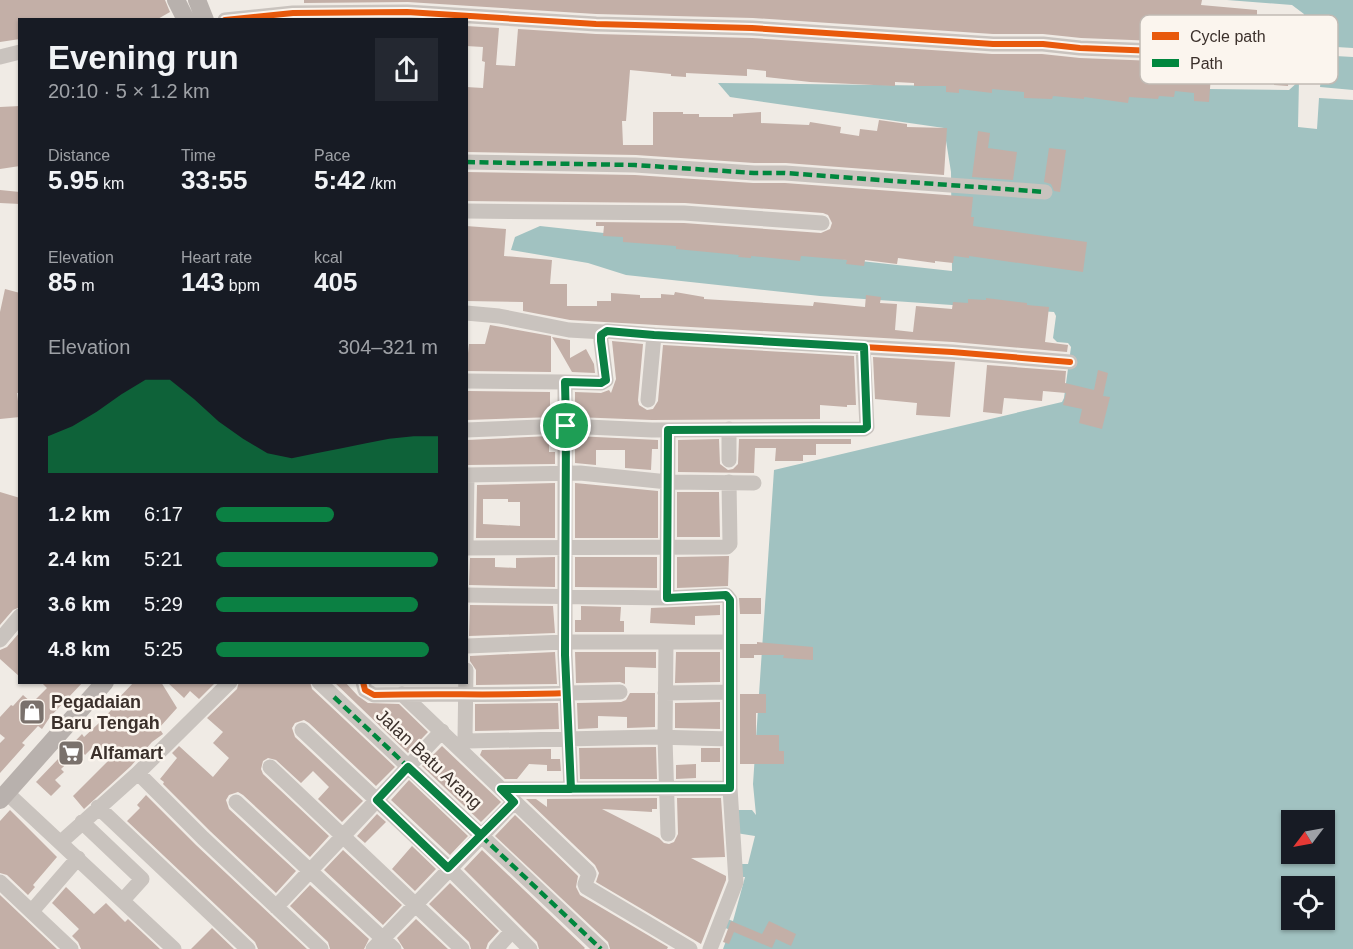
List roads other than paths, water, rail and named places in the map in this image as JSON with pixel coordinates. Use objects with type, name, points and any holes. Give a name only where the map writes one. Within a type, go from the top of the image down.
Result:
[{"type":"main road","points":[[176,0],[185,18]]},
{"type":"main road","points":[[197,0],[204,18]]},
{"type":"main road","points":[[4,796],[103,684]]},
{"type":"street","points":[[259,18],[407,12],[596,24],[752,28],[993,44],[1042,44],[1140,50]]},
{"type":"street","points":[[0,57],[18,52]]},
{"type":"street","points":[[468,162],[635,165],[785,173],[1045,192]]},
{"type":"street","points":[[468,211],[684,213],[822,224]]},
{"type":"street","points":[[468,313],[499,316],[569,330],[952,352],[1070,363]]},
{"type":"street","points":[[468,381],[601,383],[606,380],[601,341],[604,332]]},
{"type":"street","points":[[648,400],[654,335]]},
{"type":"street","points":[[468,429],[566,426],[668,430],[864,429],[867,427],[864,347]]},
{"type":"street","points":[[565,382],[565,642],[571,789]]},
{"type":"street","points":[[729,429],[729,460]]},
{"type":"street","points":[[667,598],[668,430]]},
{"type":"street","points":[[468,475],[580,473],[668,482],[754,483]]},
{"type":"street","points":[[468,548],[729,546],[729,482]]},
{"type":"street","points":[[468,595],[667,598],[726,595],[729,597],[730,788],[736,882],[710,949]]},
{"type":"street","points":[[0,640],[18,618]]},
{"type":"street","points":[[468,646],[565,642],[730,642]]},
{"type":"street","points":[[666,642],[665,738],[668,834]]},
{"type":"street","points":[[61,842],[138,773],[228,684]]},
{"type":"street","name":"Jalan Batu Arang","points":[[321,684],[601,949]]},
{"type":"street","points":[[364,684],[365,690],[374,695],[620,692]]},
{"type":"street","points":[[467,684],[465,739],[467,741],[730,739]]},
{"type":"street","points":[[666,693],[729,692]]},
{"type":"street","points":[[402,694],[588,872],[586,887],[690,949]]},
{"type":"street","points":[[302,730],[448,868],[519,942],[496,949]]},
{"type":"street","points":[[276,907],[442,731]]},
{"type":"street","points":[[270,767],[462,949]]},
{"type":"street","points":[[138,773],[321,949]]},
{"type":"street","points":[[501,789],[730,788]]},
{"type":"street","points":[[4,796],[61,842],[174,949]]},
{"type":"street","points":[[236,802],[310,871],[383,946],[415,904],[514,802]]},
{"type":"street","points":[[98,807],[248,949]]},
{"type":"street","points":[[82,822],[142,879]]},
{"type":"street","points":[[32,911],[78,858]]},
{"type":"street","points":[[123,900],[156,862]]},
{"type":"street","points":[[0,882],[71,949]]},
{"type":"water","points":[[1227,0],[1353,0],[1353,949],[723,949],[730,930],[721,926],[724,918],[733,921],[745,877],[738,864],[748,864],[755,836],[736,833],[738,810],[752,810],[756,815],[753,784],[774,470],[1062,402],[1071,347],[1068,343],[1057,342],[1053,338],[1056,316],[1054,312],[820,296],[626,275],[588,263],[511,250],[515,237],[540,226],[952,271],[951,172],[944,128],[730,97],[718,83],[1289,90],[1296,84],[1338,84],[1338,15],[1304,15],[1292,5]]},
{"type":"place","name":"Pegadaian Baru Tengah","points":[[32,712]]},
{"type":"place","name":"Alfamart","points":[[71,753]]}]
